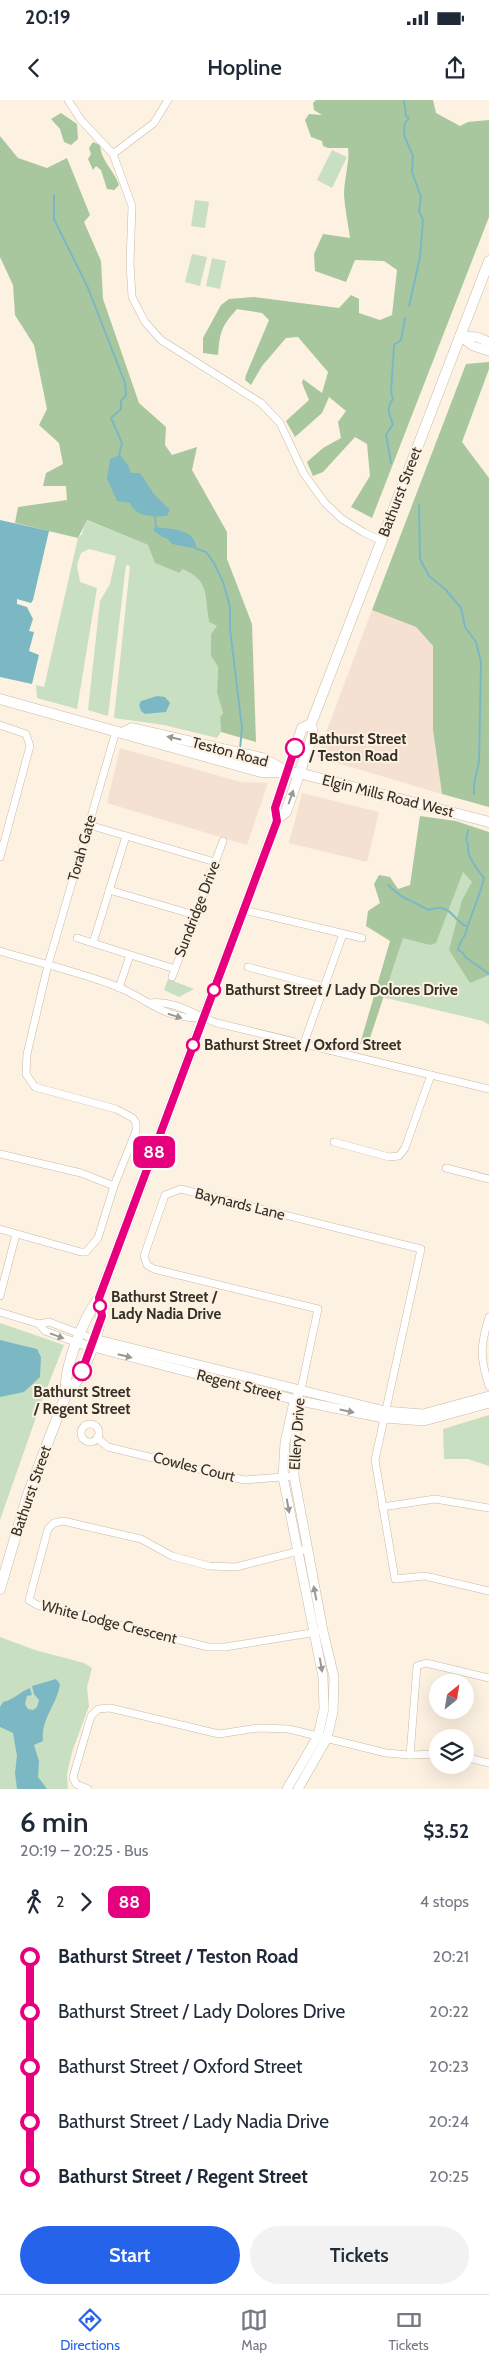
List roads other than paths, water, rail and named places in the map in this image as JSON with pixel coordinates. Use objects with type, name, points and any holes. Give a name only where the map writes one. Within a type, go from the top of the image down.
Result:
[{"type":"main road","name":"Bathurst Street","points":[[0,1589],[28,1494],[66,1395],[65,1381],[79,1339],[89,1312],[99,1298],[278,818],[286,812],[313,734],[310,724],[489,261]]},
{"type":"main road","name":"Teston Road","points":[[0,699],[120,731],[132,728],[262,758],[287,771]]},
{"type":"main road","name":"Bathurst Street","points":[[278,818],[275,808],[287,771],[302,728],[310,724]]},
{"type":"main road","name":"Elgin Mills Road West","points":[[287,771],[489,822]]},
{"type":"main road","name":"Bathurst Street","points":[[66,1395],[76,1386],[102,1316],[99,1298]]},
{"type":"street","points":[[68,100],[81,120],[113,154],[132,206],[130,263],[132,297],[145,322],[162,340],[261,403],[280,423],[304,474],[325,503],[342,519],[382,541]]},
{"type":"street","points":[[113,154],[154,123],[168,100]]},
{"type":"street","points":[[460,336],[477,337],[489,342]]},
{"type":"street","points":[[460,336],[473,346],[489,351]]},
{"type":"street","points":[[0,725],[26,734],[30,746],[0,857]]},
{"type":"street","name":"Torah Gate","points":[[114,1186],[136,1130],[134,1118],[116,1109],[35,1087],[26,1074],[27,1054],[48,965],[89,825],[120,731]]},
{"type":"street","points":[[89,825],[215,862]]},
{"type":"street","points":[[93,942],[126,836]]},
{"type":"street","name":"Sundridge Drive","points":[[172,977],[223,841]]},
{"type":"street","points":[[109,890],[195,915]]},
{"type":"street","points":[[244,910],[362,938]]},
{"type":"street","points":[[304,1043],[343,934]]},
{"type":"street","points":[[77,938],[175,969]]},
{"type":"street","points":[[0,951],[119,988],[150,1002],[159,1011],[185,1018],[203,1018],[489,1089]]},
{"type":"street","points":[[119,988],[130,956]]},
{"type":"street","points":[[248,967],[324,987]]},
{"type":"street","points":[[334,1142],[389,1157],[399,1156],[405,1148],[431,1075]]},
{"type":"street","points":[[0,1154],[81,1174],[114,1186],[98,1238],[86,1252],[0,1230]]},
{"type":"street","points":[[446,1168],[489,1179]]},
{"type":"street","name":"Baynards Lane","points":[[300,1390],[318,1309],[154,1269],[147,1265],[144,1256],[165,1195],[181,1189],[421,1249],[384,1414]]},
{"type":"street","points":[[0,1296],[16,1234]]},
{"type":"street","points":[[0,1312],[39,1324],[49,1322],[79,1339]]},
{"type":"street","points":[[489,1317],[484,1334],[481,1362],[489,1386]]},
{"type":"street","name":"Regent Street","points":[[79,1339],[298,1400],[424,1422],[489,1403]]},
{"type":"street","name":"Regent Street","points":[[92,1344],[300,1390],[384,1414],[423,1414],[489,1396]]},
{"type":"street","name":"Ellery Drive","points":[[298,1789],[333,1712],[334,1677],[297,1552],[283,1477],[285,1443],[300,1390]]},
{"type":"street","name":"Ellery Drive","points":[[298,1400],[294,1476],[319,1631]]},
{"type":"street","points":[[384,1414],[375,1460],[395,1579],[425,1576],[489,1592]]},
{"type":"street","name":"Cowles Court","points":[[97,1438],[108,1447],[244,1480],[294,1476]]},
{"type":"street","points":[[382,1507],[435,1499],[489,1508]]},
{"type":"street","name":"White Lodge Crescent","points":[[307,1549],[236,1567],[209,1566],[172,1556],[141,1539],[63,1521],[54,1523],[48,1529],[29,1600],[37,1605],[208,1647],[225,1647],[319,1631]]},
{"type":"street","points":[[410,1755],[417,1666],[426,1663],[489,1678]]},
{"type":"street","points":[[88,1789],[76,1784],[73,1777],[91,1716],[98,1709],[110,1708],[218,1734],[258,1728],[289,1729],[386,1752],[410,1755],[429,1754]]},
{"type":"street","name":"Ellery Drive","points":[[287,1789],[323,1737]]},
{"type":"street","points":[[474,1759],[489,1763]]},
{"type":"water","points":[[120,455],[128,465],[131,473],[140,473],[154,494],[170,510],[167,516],[140,514],[132,508],[130,503],[117,501],[107,479],[110,459]]},
{"type":"water","points":[[0,520],[49,531],[33,600],[31,603],[17,599],[17,604],[27,607],[33,619],[29,631],[34,632],[29,651],[39,655],[32,684],[0,677]]},
{"type":"water","points":[[156,527],[175,529],[187,533],[192,537],[197,549],[172,544],[168,539],[154,531],[153,529]]},
{"type":"water","points":[[157,696],[165,697],[170,703],[166,712],[145,714],[141,711],[139,705],[141,701]]},
{"type":"water","points":[[0,1340],[37,1349],[41,1357],[40,1377],[24,1392],[0,1397]]},
{"type":"water","points":[[56,1679],[60,1684],[56,1699],[44,1725],[43,1741],[34,1745],[39,1761],[38,1777],[47,1789],[17,1789],[15,1773],[17,1756],[13,1733],[0,1727],[0,1707],[3,1702],[30,1688],[32,1695],[27,1696],[25,1704],[28,1709],[33,1710],[37,1707],[39,1700],[34,1694],[32,1686]]},
{"type":"waterway","points":[[404,100],[406,116],[409,118],[405,123],[404,135],[413,156],[412,172],[421,197],[419,211],[423,220],[420,257],[409,306]]},
{"type":"waterway","points":[[54,195],[54,219],[88,288],[125,383],[126,395],[121,401],[121,409],[111,418],[122,443],[119,455]]},
{"type":"waterway","points":[[391,463],[386,435],[393,424],[389,408],[393,399],[391,392],[394,345],[401,340],[405,318]]},
{"type":"waterway","points":[[419,505],[420,559],[429,576],[445,589],[461,608],[465,627],[476,642],[481,662],[479,761],[474,794]]},
{"type":"waterway","points":[[155,517],[156,527]]},
{"type":"waterway","points":[[197,549],[206,552],[214,563],[223,582],[230,607],[230,629],[242,728],[240,749]]},
{"type":"waterway","points":[[468,830],[466,840],[469,855],[484,878],[458,950],[489,974]]},
{"type":"waterway","points":[[388,885],[401,896],[429,910],[442,908],[450,912],[466,926]]},
{"type":"place","name":"Bathurst Street / Teston Road","points":[[295,748]]},
{"type":"place","name":"Bathurst Street / Lady Dolores Drive","points":[[214,990]]},
{"type":"place","name":"Bathurst Street / Oxford Street","points":[[193,1045]]},
{"type":"place","name":"Bathurst Street / Lady Nadia Drive","points":[[100,1306]]},
{"type":"place","name":"Bathurst Street / Regent Street","points":[[82,1371]]}]
